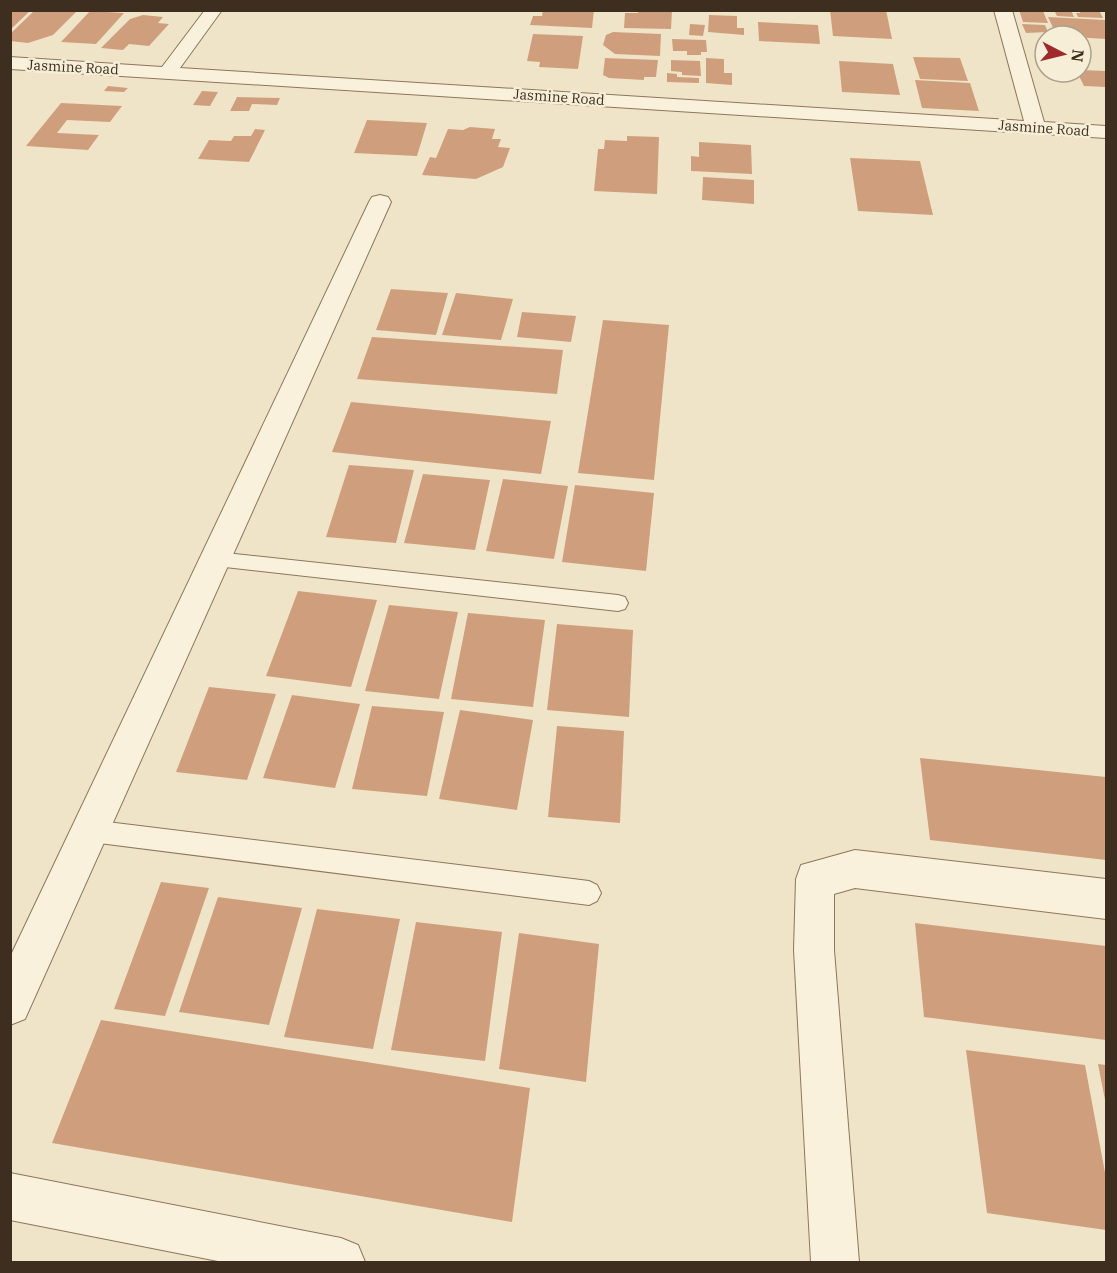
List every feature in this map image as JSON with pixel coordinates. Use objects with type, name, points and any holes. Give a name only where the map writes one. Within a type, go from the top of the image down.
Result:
[{"type":"street","points":[[167,73],[214,10]]},
{"type":"street","points":[[1003,10],[1036,128]]},
{"type":"street","name":"Jasmine Road","points":[[10,63],[1107,132]]},
{"type":"street","points":[[10,1004],[380,202]]},
{"type":"street","points":[[835,1263],[814,950],[815,879],[855,869],[1107,899]]},
{"type":"street","points":[[10,1196],[341,1263]]},
{"type":"lane","points":[[216,559],[618,603]]},
{"type":"lane","points":[[91,831],[589,893]]},
{"type":"building","points":[[10,10],[31,10],[10,30]]},
{"type":"building","points":[[35,10],[76,12],[53,35],[28,43],[10,41],[10,34]]},
{"type":"building","points":[[543,10],[594,10],[592,28],[530,25],[533,16],[542,16]]},
{"type":"building","points":[[638,10],[672,10],[671,29],[624,28],[625,13],[638,13]]},
{"type":"building","points":[[830,10],[886,10],[892,39],[833,36]]},
{"type":"building","points":[[1019,10],[1043,11],[1048,23],[1023,22]]},
{"type":"building","points":[[1054,10],[1071,10],[1074,17],[1057,16]]},
{"type":"building","points":[[1079,10],[1099,10],[1103,18],[1078,17],[1076,13],[1080,13]]},
{"type":"building","points":[[90,11],[124,13],[96,44],[61,42]]},
{"type":"building","points":[[143,15],[163,17],[158,23],[169,24],[149,46],[129,44],[123,50],[101,48],[130,19]]},
{"type":"building","points":[[709,15],[737,16],[737,28],[744,28],[744,35],[708,32]]},
{"type":"building","points":[[1048,17],[1105,20],[1106,39],[1093,38],[1093,24],[1051,24]]},
{"type":"building","points":[[758,22],[818,25],[820,44],[759,41]]},
{"type":"building","points":[[690,24],[705,25],[703,36],[689,35]]},
{"type":"building","points":[[1022,24],[1033,24],[1033,33],[1026,33]]},
{"type":"building","points":[[613,32],[661,34],[660,56],[615,54],[603,45],[606,35]]},
{"type":"building","points":[[533,34],[583,36],[578,69],[539,67],[540,62],[527,61]]},
{"type":"building","points":[[672,39],[706,40],[707,52],[701,52],[701,55],[687,55],[687,51],[673,51]]},
{"type":"building","points":[[913,57],[960,58],[968,81],[920,79]]},
{"type":"building","points":[[605,58],[658,60],[656,77],[644,77],[644,80],[609,78],[603,75]]},
{"type":"building","points":[[706,58],[724,59],[724,73],[732,73],[732,85],[706,83]]},
{"type":"building","points":[[671,60],[700,61],[701,76],[682,75],[682,72],[671,71]]},
{"type":"building","points":[[839,61],[893,64],[900,95],[842,92]]},
{"type":"building","points":[[1093,70],[1106,71],[1106,87],[1084,86],[1083,84],[1093,84]]},
{"type":"building","points":[[667,73],[677,74],[677,77],[699,78],[699,83],[667,82]]},
{"type":"building","points":[[915,80],[970,83],[979,111],[922,108]]},
{"type":"building","points":[[108,86],[128,88],[124,92],[104,91]]},
{"type":"building","points":[[202,91],[218,92],[210,106],[193,105]]},
{"type":"building","points":[[237,97],[280,98],[277,105],[252,104],[249,111],[230,111]]},
{"type":"building","points":[[61,103],[122,106],[110,122],[67,120],[57,133],[99,135],[88,150],[26,146]]},
{"type":"building","points":[[367,120],[427,123],[417,156],[354,153]]},
{"type":"building","points":[[470,127],[495,129],[492,139],[501,139],[498,147],[510,148],[503,167],[476,179],[422,175],[430,157],[436,158],[448,129],[463,130]]},
{"type":"building","points":[[255,129],[265,130],[249,162],[198,159],[209,140],[231,141],[234,136],[251,136]]},
{"type":"building","points":[[627,136],[659,137],[657,194],[594,191],[598,149],[604,149],[605,140],[627,141]]},
{"type":"building","points":[[699,142],[751,145],[752,174],[691,171],[691,156],[699,157]]},
{"type":"building","points":[[850,158],[920,161],[933,215],[858,211]]},
{"type":"building","points":[[703,177],[754,180],[754,204],[702,200]]},
{"type":"building","points":[[391,289],[448,293],[436,335],[376,330]]},
{"type":"building","points":[[456,293],[513,299],[501,340],[442,335]]},
{"type":"building","points":[[522,312],[576,316],[571,342],[517,337]]},
{"type":"building","points":[[603,320],[669,325],[654,480],[578,473]]},
{"type":"building","points":[[372,337],[563,350],[557,394],[357,379]]},
{"type":"building","points":[[351,402],[551,421],[541,474],[332,452]]},
{"type":"building","points":[[349,465],[414,470],[396,543],[326,537]]},
{"type":"building","points":[[423,474],[490,480],[475,550],[404,543]]},
{"type":"building","points":[[503,479],[568,486],[554,559],[486,551]]},
{"type":"building","points":[[575,485],[654,493],[646,571],[562,562]]},
{"type":"building","points":[[298,591],[377,600],[351,687],[266,676]]},
{"type":"building","points":[[389,605],[458,612],[439,699],[365,691]]},
{"type":"building","points":[[468,613],[545,620],[533,707],[451,699]]},
{"type":"building","points":[[557,624],[633,630],[629,717],[547,710]]},
{"type":"building","points":[[209,687],[276,694],[247,780],[176,772]]},
{"type":"building","points":[[292,695],[360,704],[335,788],[263,778]]},
{"type":"building","points":[[372,706],[444,712],[427,796],[352,789]]},
{"type":"building","points":[[460,710],[533,720],[517,810],[439,799]]},
{"type":"building","points":[[557,726],[624,731],[620,823],[548,817]]},
{"type":"building","points":[[920,758],[1106,777],[1106,860],[930,840]]},
{"type":"building","points":[[161,882],[209,888],[165,1016],[114,1009]]},
{"type":"building","points":[[218,897],[302,908],[269,1025],[179,1012]]},
{"type":"building","points":[[317,909],[400,919],[373,1049],[284,1037]]},
{"type":"building","points":[[416,922],[502,932],[485,1061],[391,1050]]},
{"type":"building","points":[[915,923],[1106,946],[1106,1040],[924,1017]]},
{"type":"building","points":[[519,933],[599,944],[586,1082],[499,1069]]},
{"type":"building","points":[[101,1020],[530,1088],[512,1222],[52,1143]]},
{"type":"building","points":[[966,1050],[1085,1065],[1106,1178],[1106,1230],[987,1213]]},
{"type":"building","points":[[1098,1064],[1106,1065],[1106,1100],[1105,1100]]}]
